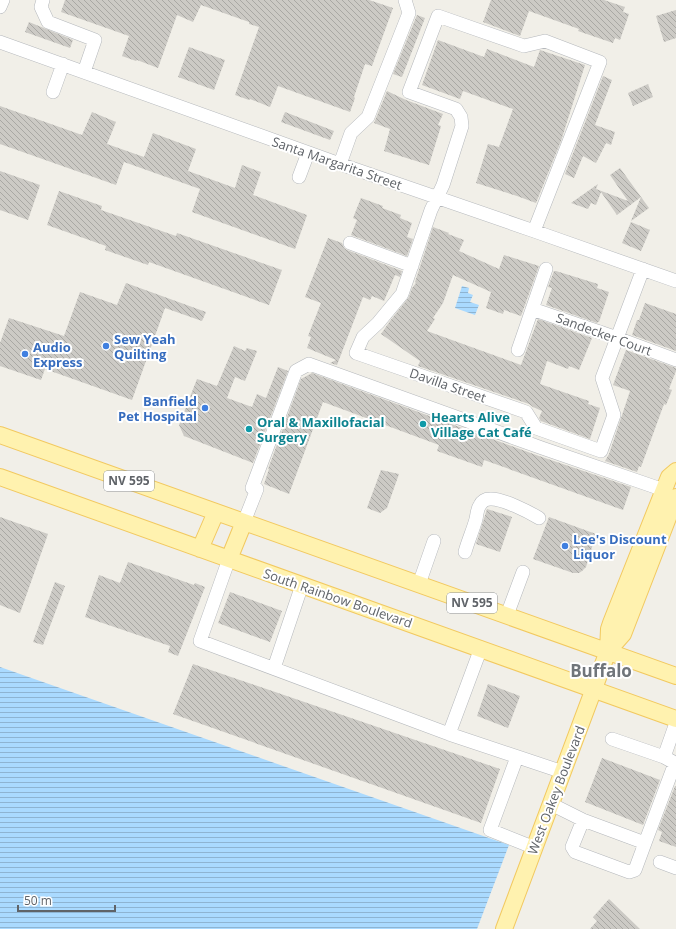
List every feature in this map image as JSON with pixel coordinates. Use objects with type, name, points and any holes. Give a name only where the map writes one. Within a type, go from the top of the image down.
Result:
[{"type":"main road","name":"NV 595","points":[[0,435],[676,676]]},
{"type":"main road","name":"West Oakey Boulevard","points":[[504,929],[608,652],[609,628],[670,494],[669,477],[676,471]]},
{"type":"main road","name":"South Rainbow Boulevard","points":[[0,477],[676,719]]},
{"type":"main road","points":[[200,549],[216,512]]},
{"type":"main road","points":[[229,559],[244,522]]},
{"type":"street","points":[[0,7],[3,0]]},
{"type":"street","points":[[43,0],[40,7],[48,22],[95,40],[84,72]]},
{"type":"street","points":[[340,164],[351,133],[368,117],[409,13],[404,0]]},
{"type":"street","points":[[350,244],[412,266],[431,210],[443,185],[462,126],[461,117],[456,110],[408,92],[438,16],[524,46],[545,41],[600,62],[534,231]]},
{"type":"street","name":"Santa Margarita Street","points":[[0,42],[340,164],[676,281]]},
{"type":"street","points":[[53,92],[63,64]]},
{"type":"street","points":[[299,177],[308,152]]},
{"type":"street","name":"Davilla Street","points":[[412,266],[402,294],[378,323],[363,337],[356,353],[526,412],[536,428],[600,451],[614,415],[602,378],[617,338]]},
{"type":"street","points":[[518,350],[546,269]]},
{"type":"street","points":[[617,338],[643,269]]},
{"type":"street","name":"Sandecker Court","points":[[532,309],[676,360]]},
{"type":"street","points":[[244,522],[257,489],[252,488],[296,371],[309,364],[670,494]]},
{"type":"street","points":[[465,552],[477,511],[484,500],[491,498],[498,500],[526,510],[539,518]]},
{"type":"street","points":[[419,584],[434,541]]},
{"type":"street","points":[[229,559],[200,641],[449,734],[563,772]]},
{"type":"street","points":[[506,615],[523,572]]},
{"type":"street","points":[[274,668],[302,585]]},
{"type":"street","points":[[449,734],[481,648]]},
{"type":"street","points":[[664,757],[676,724]]},
{"type":"street","points":[[583,820],[572,847],[575,852],[629,872],[635,870],[675,763],[664,757],[612,739]]},
{"type":"street","points":[[517,757],[490,830],[535,848]]},
{"type":"street","points":[[551,804],[583,820],[645,843]]},
{"type":"street","points":[[660,862],[676,868]]},
{"type":"water","points":[[462,286],[469,288],[468,293],[473,295],[470,302],[479,305],[475,315],[455,308]]},
{"type":"water","points":[[0,667],[509,845],[477,929],[0,929]]},
{"type":"building","points":[[65,0],[369,0],[393,8],[372,66],[365,64],[350,112],[278,86],[270,107],[235,95],[259,27],[249,24],[249,22],[201,5],[193,22],[177,15],[158,68],[122,56],[129,36],[61,12]]},
{"type":"building","points":[[491,0],[604,0],[625,7],[623,12],[629,14],[620,40],[615,38],[613,43],[578,31],[579,29],[529,11],[520,36],[483,22]]},
{"type":"building","points":[[676,10],[676,38],[664,42],[656,16]]},
{"type":"building","points":[[417,15],[425,18],[402,77],[393,74]]},
{"type":"building","points":[[29,22],[73,40],[70,48],[25,32]]},
{"type":"building","points":[[438,40],[484,57],[487,49],[534,67],[540,50],[585,65],[561,141],[536,203],[476,183],[488,144],[499,147],[513,109],[463,91],[460,99],[422,85]]},
{"type":"building","points":[[189,47],[225,60],[214,90],[178,77]]},
{"type":"building","points":[[603,76],[612,80],[595,125],[615,132],[611,145],[606,143],[596,163],[583,156],[574,178],[565,174]]},
{"type":"building","points":[[648,84],[653,97],[633,106],[628,93]]},
{"type":"building","points":[[387,91],[443,114],[438,125],[441,126],[429,165],[384,151],[390,129],[374,123]]},
{"type":"building","points":[[0,106],[82,135],[92,112],[116,122],[107,144],[144,157],[153,133],[196,149],[188,171],[235,188],[242,165],[261,172],[253,195],[307,215],[295,249],[192,212],[200,189],[124,162],[116,185],[0,144]]},
{"type":"building","points":[[285,112],[334,131],[330,140],[281,122]]},
{"type":"building","points":[[620,168],[649,208],[631,221],[641,197],[617,215],[601,192],[596,205],[591,203],[588,209],[571,203],[598,184],[596,189],[628,201],[610,175]]},
{"type":"building","points":[[0,171],[40,185],[28,220],[0,210]]},
{"type":"building","points":[[59,191],[102,206],[101,210],[176,236],[177,233],[282,270],[269,305],[149,262],[148,265],[105,250],[106,246],[47,225]]},
{"type":"building","points":[[361,198],[383,206],[382,208],[401,215],[400,218],[412,223],[407,237],[413,239],[407,256],[351,235],[357,220],[353,218]]},
{"type":"building","points":[[631,222],[650,230],[641,251],[622,243]]},
{"type":"building","points":[[433,227],[464,240],[459,251],[499,269],[504,255],[539,266],[521,316],[504,310],[503,314],[486,308],[491,292],[453,275],[443,303],[433,318],[435,319],[427,331],[521,365],[538,319],[592,338],[579,370],[569,366],[568,369],[547,361],[540,384],[589,401],[588,404],[600,408],[590,439],[541,421],[539,418],[542,411],[529,404],[418,366],[420,361],[381,334],[409,297],[412,288],[416,283],[415,282]]},
{"type":"building","points":[[328,238],[342,243],[344,248],[347,250],[402,271],[400,277],[395,275],[384,301],[372,296],[370,300],[363,297],[337,365],[330,363],[336,360],[307,348],[311,337],[308,336],[321,303],[305,297]]},
{"type":"building","points":[[554,271],[598,284],[597,288],[609,292],[599,322],[597,323],[546,305],[552,288],[548,287]]},
{"type":"building","name":"Sew Yeah Quilting","points":[[126,283],[206,312],[202,321],[165,308],[132,400],[45,369],[41,380],[0,366],[0,343],[9,318],[64,336],[80,292],[117,305]]},
{"type":"building","points":[[645,303],[676,314],[676,351],[632,335]]},
{"type":"building","points":[[234,346],[245,351],[247,348],[257,351],[245,381],[235,377],[227,398],[252,407],[257,394],[266,398],[278,367],[288,371],[253,463],[184,436],[179,425],[197,379],[217,386]]},
{"type":"building","points":[[626,350],[676,368],[669,389],[672,390],[666,405],[664,404],[641,467],[639,466],[637,472],[605,461],[609,454],[630,391],[613,385]]},
{"type":"building","name":"Hearts Alive Village Cat Café","points":[[312,373],[539,456],[631,487],[623,510],[484,460],[482,467],[437,451],[439,445],[323,402],[289,494],[264,484],[268,469],[301,379]]},
{"type":"building","points":[[381,470],[399,474],[387,508],[380,513],[367,508]]},
{"type":"building","points":[[487,509],[512,517],[500,552],[476,544]]},
{"type":"building","points":[[0,517],[48,534],[20,613],[0,605]]},
{"type":"building","name":"Lee's Discount Liquor","points":[[549,517],[596,534],[586,567],[579,573],[573,573],[533,559]]},
{"type":"building","points":[[128,562],[194,585],[195,583],[205,587],[178,656],[168,652],[170,646],[85,617],[99,575],[120,583]]},
{"type":"building","points":[[55,582],[65,586],[43,645],[33,642]]},
{"type":"building","points":[[230,592],[282,611],[270,642],[218,623]]},
{"type":"building","points":[[193,664],[500,769],[481,823],[173,714]]},
{"type":"building","points":[[488,684],[520,696],[508,728],[477,716]]},
{"type":"building","points":[[602,758],[660,780],[643,825],[585,802]]},
{"type":"building","points":[[675,786],[676,847],[659,841],[662,832],[658,830]]},
{"type":"building","points":[[609,899],[640,929],[590,929],[597,921],[593,917]]},
{"type":"place","name":"Sew Yeah Quilting","points":[[106,346]]},
{"type":"place","name":"Audio Express","points":[[25,354]]},
{"type":"place","name":"Banfield Pet Hospital","points":[[205,408]]},
{"type":"place","name":"Hearts Alive Village Cat Café","points":[[423,424]]},
{"type":"place","name":"Oral & Maxillofacial Surgery","points":[[249,429]]},
{"type":"place","name":"Lee's Discount Liquor","points":[[565,546]]},
{"type":"district","name":"Buffalo","points":[[601,671]]}]
